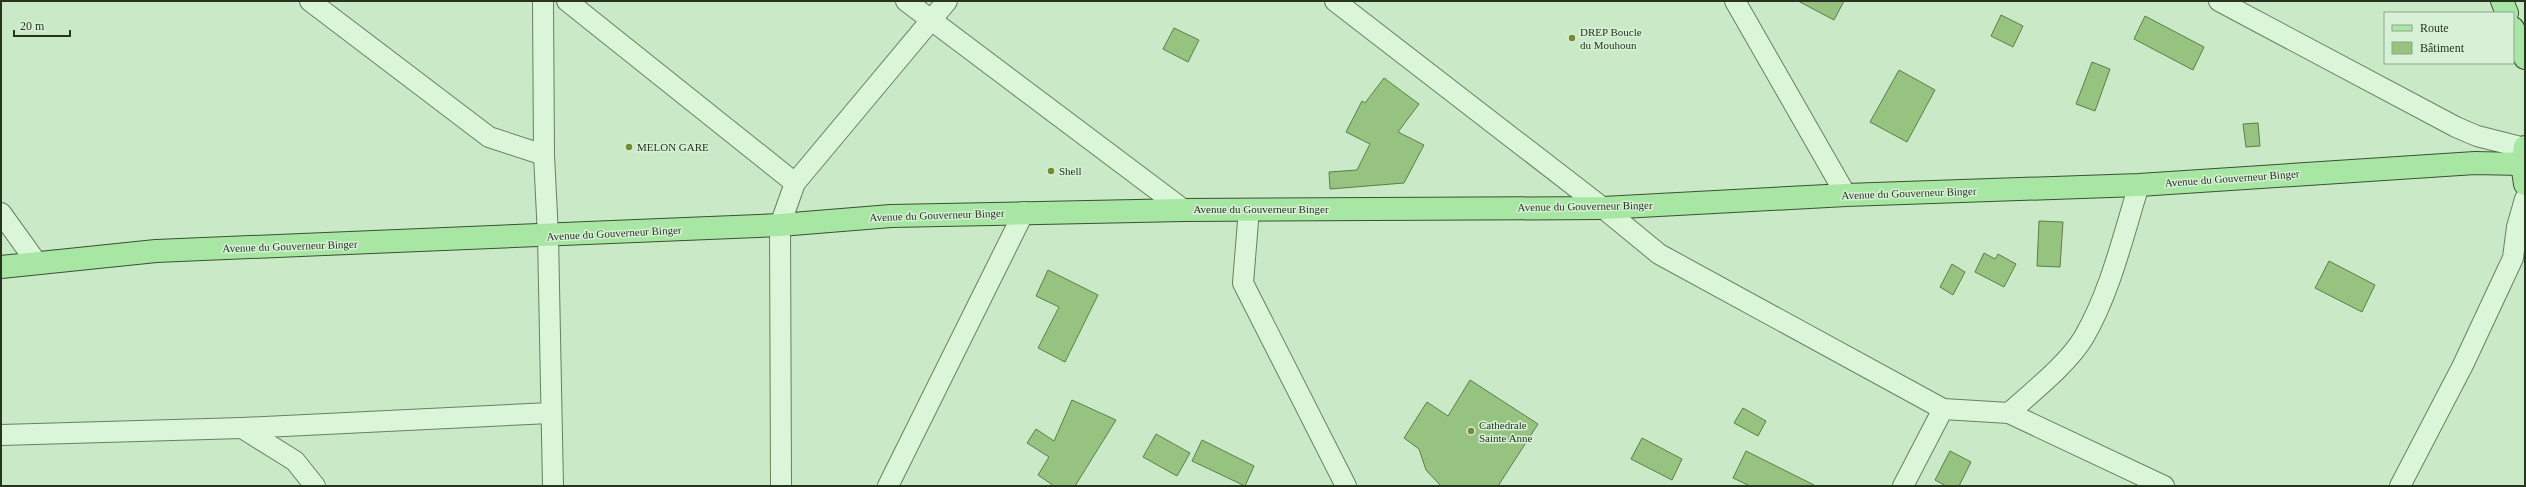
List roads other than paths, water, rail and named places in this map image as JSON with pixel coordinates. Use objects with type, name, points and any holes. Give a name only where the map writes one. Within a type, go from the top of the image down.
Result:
[{"type":"main road","points":[[2502,1],[2507,12]]},
{"type":"main road","points":[[2514,30],[2525,58]]},
{"type":"main road","name":"Avenue du Gouverneur Binger","points":[[1,267],[156,251],[548,236],[780,225],[891,216],[1024,212],[1249,209],[1603,208],[1846,195],[2139,185],[2524,161]]},
{"type":"street","points":[[310,1],[488,137],[544,155]]},
{"type":"street","points":[[543,1],[544,155],[548,236],[550,412],[553,486]]},
{"type":"street","points":[[567,1],[795,183]]},
{"type":"street","points":[[906,1],[1184,210]]},
{"type":"street","points":[[781,486],[780,225],[795,183],[932,21],[947,1]]},
{"type":"street","points":[[1334,1],[1603,208],[1660,254],[1943,409],[2009,413],[2155,484]]},
{"type":"street","points":[[1735,1],[1846,195]]},
{"type":"street","points":[[2219,1],[2456,127],[2477,136],[2524,161]]},
{"type":"street","points":[[2009,413],[2051,375],[2083,338],[2105,295],[2139,185]]},
{"type":"street","points":[[2400,486],[2519,253],[2517,227],[2525,199]]},
{"type":"street","points":[[1249,209],[1244,283],[1346,486]]},
{"type":"street","points":[[888,486],[1024,212]]},
{"type":"street","points":[[1,214],[37,263]]},
{"type":"street","points":[[1902,486],[1943,409]]},
{"type":"street","points":[[1,435],[242,428],[550,412]]},
{"type":"street","points":[[242,428],[295,461],[314,486]]},
{"type":"place","name":"DREP Boucle du Mouhoun","points":[[1572,38]]},
{"type":"place","name":"MELON GARE","points":[[629,147]]},
{"type":"place","name":"Shell","points":[[1051,171]]},
{"type":"place","name":"Cathedrale Sainte Anne","points":[[1471,431]]}]
